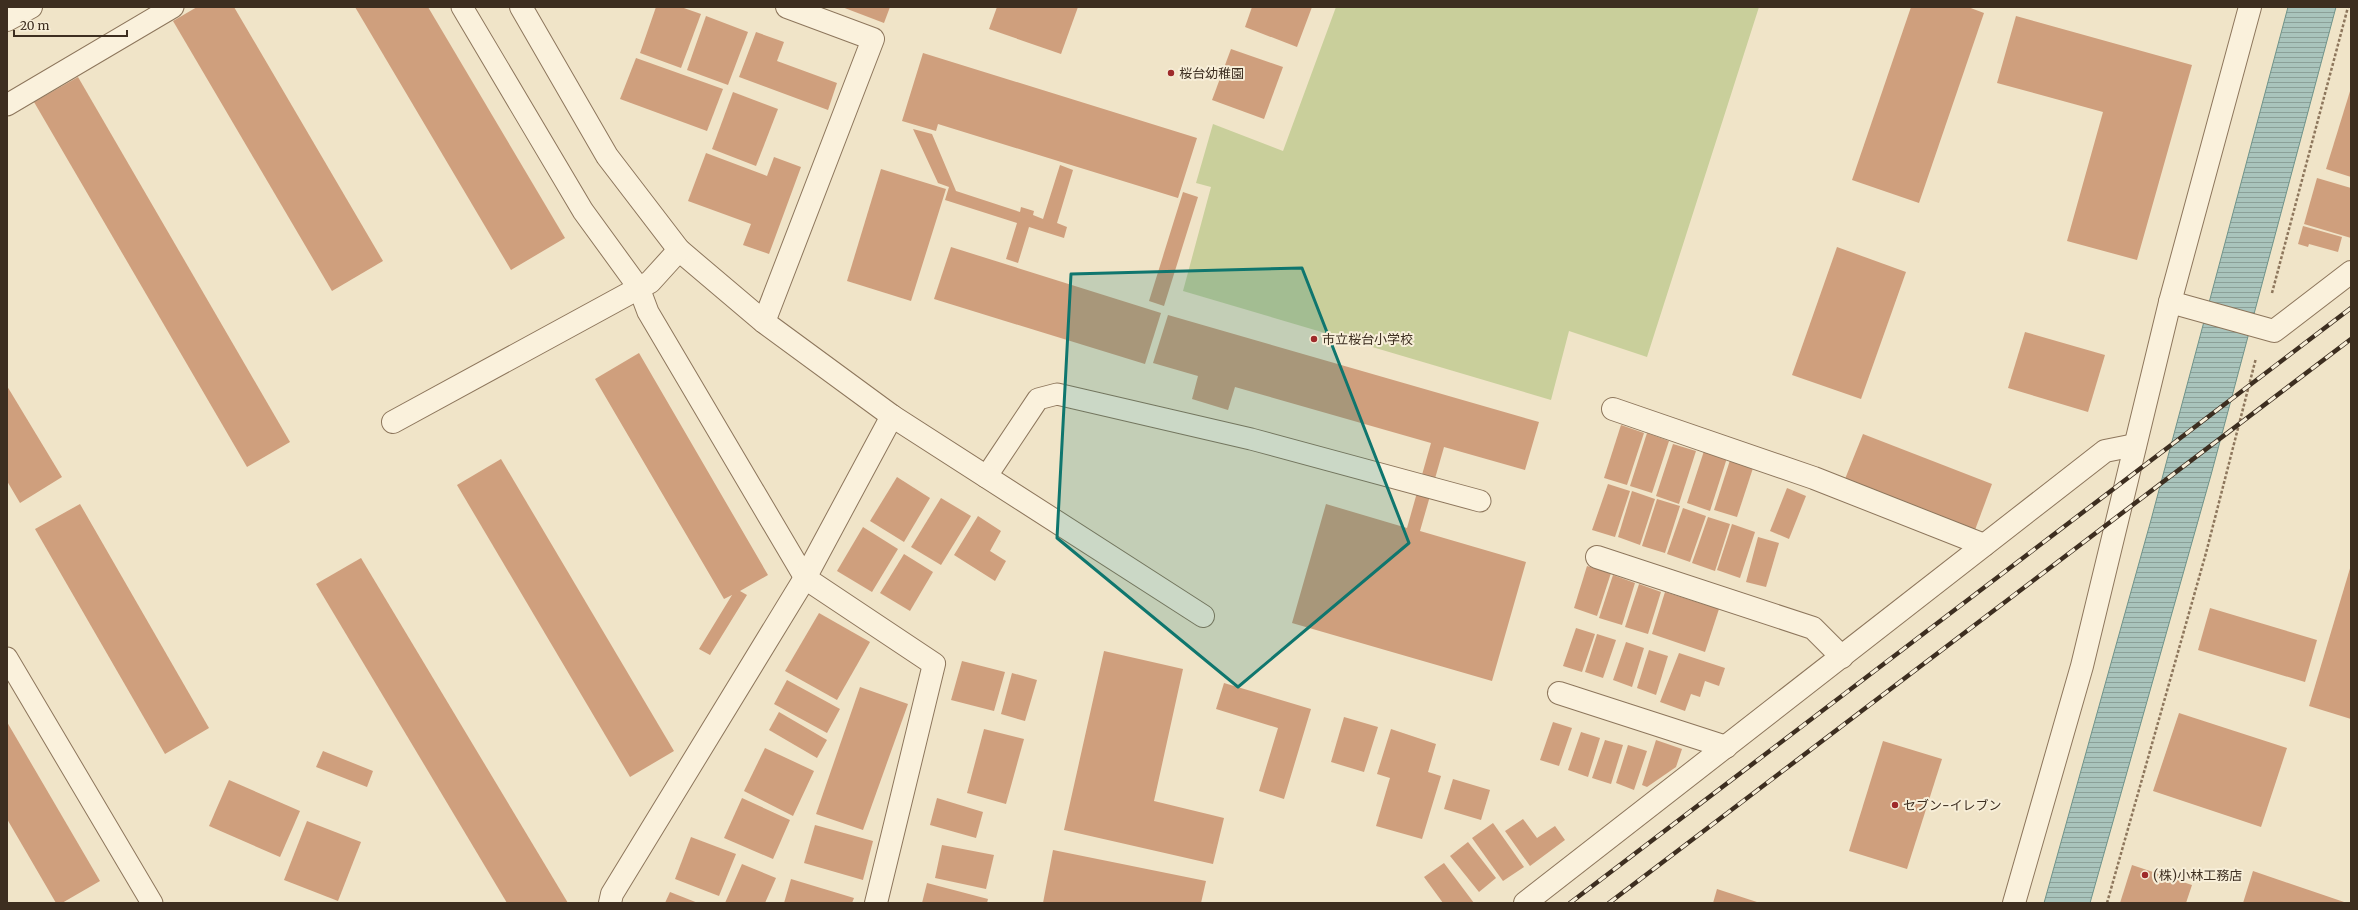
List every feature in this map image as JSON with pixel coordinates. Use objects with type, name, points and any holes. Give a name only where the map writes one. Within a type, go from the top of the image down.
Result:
[{"type":"street","points":[[7,20],[31,7]]},
{"type":"street","points":[[521,7],[607,156],[679,250],[764,322],[892,416],[1203,616]]},
{"type":"street","points":[[764,322],[873,39],[787,7]]},
{"type":"street","points":[[2014,903],[2082,666],[2170,302],[2250,7]]},
{"type":"street","points":[[393,422],[650,282],[679,250]]},
{"type":"street","points":[[2170,302],[2274,332],[2351,272]]},
{"type":"street","points":[[1612,409],[1814,478],[1984,545]]},
{"type":"street","points":[[610,903],[612,894],[805,578],[892,416]]},
{"type":"street","points":[[1525,903],[2105,451],[2136,445]]},
{"type":"street","points":[[1597,557],[1812,628],[1842,657]]},
{"type":"street","points":[[805,578],[934,664],[876,903]]},
{"type":"street","points":[[1559,692],[1726,747]]},
{"type":"lane","points":[[7,105],[173,7]]},
{"type":"lane","points":[[462,7],[583,212],[640,288],[648,312],[805,578]]},
{"type":"lane","points":[[986,477],[1038,399],[1057,394],[1251,439],[1480,501]]},
{"type":"lane","points":[[7,658],[152,903]]},
{"type":"path","points":[[2270,301],[2348,7]]},
{"type":"path","points":[[2107,903],[2206,553],[2257,353]]},
{"type":"highlighted area","points":[[1302,268],[1409,543],[1238,687],[1057,538],[1071,274]]},
{"type":"green space","points":[[1336,7],[1759,7],[1647,357],[1569,331],[1551,400],[1183,291],[1211,187],[1196,183],[1213,124],[1283,151]]},
{"type":"water","points":[[2288,7],[2336,7],[2211,475],[2090,903],[2044,903],[2151,520]]},
{"type":"building","points":[[197,7],[234,7],[383,261],[332,291],[173,21]]},
{"type":"building","points":[[355,7],[428,7],[565,238],[511,270]]},
{"type":"building","points":[[656,7],[681,7],[701,14],[681,68],[640,53]]},
{"type":"building","points":[[842,7],[890,7],[884,23]]},
{"type":"building","points":[[997,7],[1078,7],[1061,54],[989,29]]},
{"type":"building","points":[[1252,7],[1312,7],[1297,47],[1245,27]]},
{"type":"building","points":[[1911,7],[1968,7],[1984,13],[1919,203],[1852,180]]},
{"type":"building","points":[[706,16],[748,32],[728,85],[687,70]]},
{"type":"building","points":[[2016,16],[2192,65],[2137,260],[2067,241],[2103,112],[1997,83]]},
{"type":"building","points":[[756,32],[784,42],[777,61],[837,83],[828,110],[739,77]]},
{"type":"building","points":[[1231,49],[1283,67],[1264,119],[1212,100]]},
{"type":"building","points":[[923,53],[1197,138],[1178,198],[938,124],[936,131],[902,121]]},
{"type":"building","points":[[636,58],[723,89],[707,131],[620,99]]},
{"type":"building","points":[[78,77],[290,442],[247,467],[34,102]]},
{"type":"building","points":[[2351,88],[2351,177],[2326,169]]},
{"type":"building","points":[[733,92],[778,109],[756,166],[712,149]]},
{"type":"building","points":[[913,129],[932,134],[956,191],[1020,212],[1021,207],[1034,211],[1033,215],[1043,219],[1060,165],[1073,170],[1057,223],[1067,227],[1064,238],[1029,227],[1018,263],[1006,259],[1017,223],[945,200],[949,187],[938,183]]},
{"type":"building","points":[[706,153],[767,176],[774,157],[801,167],[769,254],[743,245],[751,224],[688,201]]},
{"type":"building","points":[[881,169],[946,189],[911,301],[847,281]]},
{"type":"building","points":[[2317,178],[2351,188],[2351,238],[2304,224]]},
{"type":"building","points":[[1183,192],[1198,197],[1164,306],[1149,301]]},
{"type":"building","points":[[2303,226],[2342,237],[2338,252],[2309,244],[2308,247],[2298,244]]},
{"type":"building","points":[[951,247],[1161,313],[1145,364],[934,299]]},
{"type":"building","points":[[1837,247],[1906,272],[1861,399],[1792,375]]},
{"type":"building","points":[[1168,315],[1539,422],[1525,470],[1444,447],[1420,531],[1526,562],[1492,681],[1292,623],[1326,504],[1407,528],[1431,443],[1235,387],[1228,410],[1192,399],[1198,376],[1153,363]]},
{"type":"building","points":[[2025,332],[2105,355],[2088,412],[2008,388]]},
{"type":"building","points":[[639,353],[768,575],[740,591],[747,595],[710,655],[699,649],[732,595],[724,599],[595,379]]},
{"type":"building","points":[[7,386],[62,477],[20,503],[7,481]]},
{"type":"building","points":[[1621,425],[1644,433],[1627,485],[1604,478]]},
{"type":"building","points":[[1647,433],[1669,441],[1652,493],[1630,486]]},
{"type":"building","points":[[1863,434],[1992,484],[1975,530],[1845,479]]},
{"type":"building","points":[[1673,444],[1696,451],[1679,504],[1656,496]]},
{"type":"building","points":[[1704,451],[1727,458],[1710,511],[1687,503]]},
{"type":"building","points":[[1731,457],[1754,465],[1737,517],[1714,510]]},
{"type":"building","points":[[501,459],[674,751],[630,777],[457,485]]},
{"type":"building","points":[[897,477],[930,498],[904,542],[870,521]]},
{"type":"building","points":[[1608,484],[1630,491],[1615,537],[1592,530]]},
{"type":"building","points":[[1787,488],[1806,496],[1789,539],[1770,531]]},
{"type":"building","points":[[1632,491],[1655,499],[1640,545],[1618,537]]},
{"type":"building","points":[[941,498],[971,516],[941,565],[911,547]]},
{"type":"building","points":[[1657,499],[1680,506],[1665,553],[1642,546]]},
{"type":"building","points":[[80,504],[209,728],[165,754],[35,529]]},
{"type":"building","points":[[1683,508],[1706,516],[1690,562],[1667,554]]},
{"type":"building","points":[[978,516],[1001,531],[990,551],[1006,561],[995,581],[954,555]]},
{"type":"building","points":[[1708,517],[1730,524],[1715,571],[1692,563]]},
{"type":"building","points":[[1732,524],[1755,532],[1740,578],[1717,570]]},
{"type":"building","points":[[863,527],[898,549],[872,592],[837,571]]},
{"type":"building","points":[[1758,537],[1779,543],[1766,587],[1746,582]]},
{"type":"building","points":[[904,554],[933,572],[910,611],[880,593]]},
{"type":"building","points":[[361,558],[568,903],[507,903],[316,584]]},
{"type":"building","points":[[2351,565],[2351,719],[2309,706]]},
{"type":"building","points":[[1587,566],[1611,573],[1597,616],[1574,608]]},
{"type":"building","points":[[1613,575],[1635,583],[1622,625],[1599,618]]},
{"type":"building","points":[[1639,584],[1661,592],[1648,634],[1625,627]]},
{"type":"building","points":[[1665,592],[1719,609],[1705,652],[1652,634]]},
{"type":"building","points":[[2210,608],[2317,640],[2305,682],[2198,650]]},
{"type":"building","points":[[819,613],[870,642],[837,700],[785,671]]},
{"type":"building","points":[[1576,628],[1595,634],[1582,672],[1563,666]]},
{"type":"building","points":[[1597,634],[1616,640],[1603,678],[1585,672]]},
{"type":"building","points":[[1626,642],[1644,648],[1632,687],[1613,680]]},
{"type":"building","points":[[1649,650],[1668,656],[1656,695],[1637,688]]},
{"type":"building","points":[[1104,651],[1183,669],[1154,801],[1224,818],[1213,864],[1064,830]]},
{"type":"building","points":[[1679,653],[1725,668],[1719,686],[1705,681],[1700,697],[1691,694],[1685,711],[1660,702]]},
{"type":"building","points":[[962,661],[1005,672],[994,711],[951,700]]},
{"type":"building","points":[[1012,673],[1037,680],[1025,721],[1001,714]]},
{"type":"building","points":[[787,680],[840,709],[827,733],[774,704]]},
{"type":"building","points":[[1224,683],[1311,709],[1284,799],[1259,791],[1278,728],[1216,709]]},
{"type":"building","points":[[860,687],[908,704],[863,830],[816,814]]},
{"type":"building","points":[[779,712],[827,740],[817,758],[769,730]]},
{"type":"building","points":[[2179,713],[2287,748],[2261,827],[2153,791]]},
{"type":"building","points":[[1344,717],[1378,727],[1364,772],[1331,762]]},
{"type":"building","points":[[7,722],[100,881],[62,903],[56,903],[7,819]]},
{"type":"building","points":[[1553,722],[1572,728],[1559,766],[1540,760]]},
{"type":"building","points":[[984,729],[1024,739],[1006,804],[967,793]]},
{"type":"building","points":[[1391,729],[1436,744],[1428,772],[1441,776],[1422,839],[1376,826],[1390,778],[1377,774]]},
{"type":"building","points":[[1581,732],[1600,738],[1588,777],[1568,770]]},
{"type":"building","points":[[1605,740],[1623,745],[1611,784],[1592,778]]},
{"type":"building","points":[[1656,740],[1682,749],[1676,767],[1647,787],[1642,785]]},
{"type":"building","name":"セブン-イレブン","points":[[1883,741],[1942,759],[1907,869],[1849,851]]},
{"type":"building","points":[[1628,745],[1647,751],[1634,790],[1616,783]]},
{"type":"building","points":[[765,748],[814,771],[793,816],[744,791]]},
{"type":"building","points":[[323,751],[373,771],[367,787],[316,767]]},
{"type":"building","points":[[1453,779],[1490,790],[1481,820],[1444,809]]},
{"type":"building","points":[[229,780],[300,811],[280,857],[209,826]]},
{"type":"building","points":[[742,798],[790,820],[773,859],[724,838]]},
{"type":"building","points":[[937,798],[983,812],[976,838],[930,825]]},
{"type":"building","points":[[1523,819],[1537,838],[1555,826],[1565,840],[1530,866],[1505,831]]},
{"type":"building","points":[[307,821],[361,842],[338,901],[284,880]]},
{"type":"building","points":[[1493,823],[1524,867],[1503,881],[1472,838]]},
{"type":"building","points":[[815,825],[873,841],[863,880],[804,863]]},
{"type":"building","points":[[691,837],[736,854],[719,896],[675,879]]},
{"type":"building","points":[[1468,842],[1496,878],[1479,892],[1450,856]]},
{"type":"building","points":[[942,845],[994,855],[986,889],[935,878]]},
{"type":"building","points":[[1053,850],[1206,881],[1201,903],[1043,903]]},
{"type":"building","points":[[1444,863],[1474,903],[1443,903],[1424,877]]},
{"type":"building","points":[[742,864],[776,878],[765,903],[725,903]]},
{"type":"building","name":"(株)小林工務店","points":[[2132,865],[2192,885],[2186,903],[2120,903]]},
{"type":"building","points":[[2253,871],[2347,903],[2243,903]]},
{"type":"building","points":[[791,879],[854,898],[852,903],[784,903]]},
{"type":"building","points":[[927,883],[988,899],[987,903],[922,903]]},
{"type":"building","points":[[1717,889],[1760,903],[1713,903]]},
{"type":"building","points":[[670,892],[698,903],[665,903]]},
{"type":"railway","points":[[1570,903],[2351,308]]},
{"type":"railway","points":[[1609,903],[2351,339]]},
{"type":"place","name":"桜台幼稚園","points":[[1171,73]]},
{"type":"place","name":"市立桜台小学校","points":[[1314,339]]},
{"type":"place","name":"セブン-イレブン","points":[[1895,805]]},
{"type":"place","name":"(株)小林工務店","points":[[2145,875]]}]
